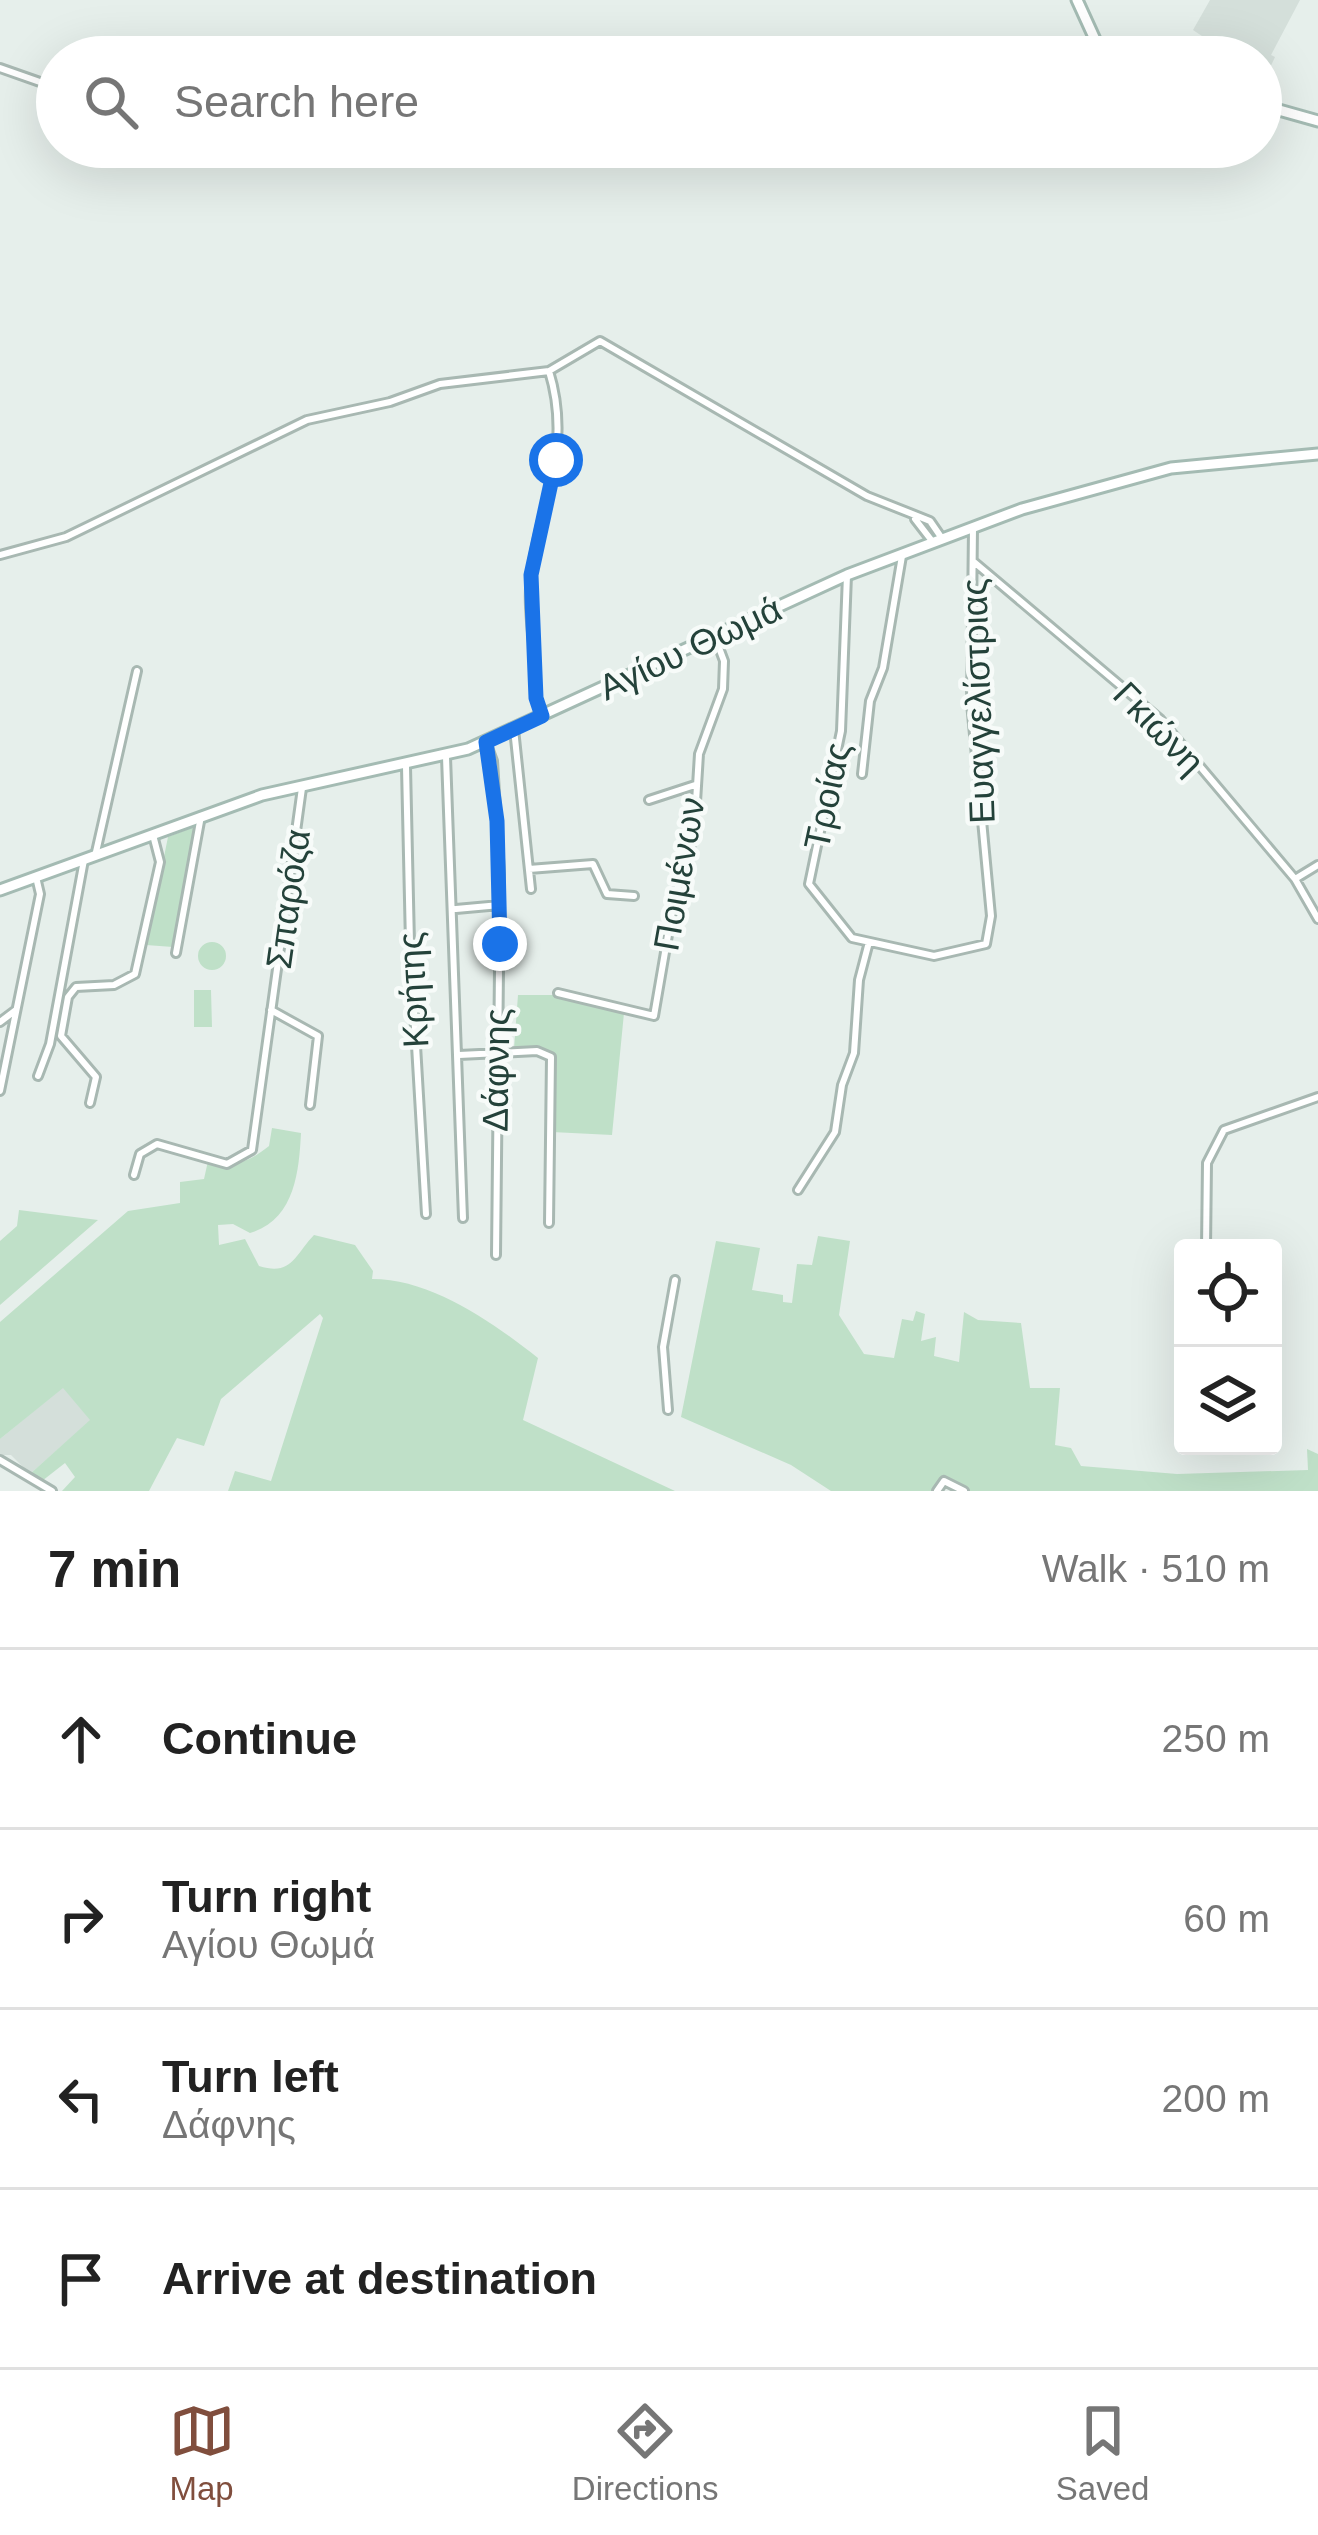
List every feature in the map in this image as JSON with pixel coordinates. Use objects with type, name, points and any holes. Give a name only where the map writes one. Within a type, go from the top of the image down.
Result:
[{"type":"main road","points":[[1077,0],[1093,36]]},
{"type":"main road","points":[[1282,111],[1318,121]]},
{"type":"main road","name":"Αγίου Θωμά","points":[[0,890],[200,814],[446,757],[847,575],[973,526],[1171,468],[1318,454]]},
{"type":"street","points":[[0,68],[36,81]]},
{"type":"street","points":[[0,556],[66,536],[308,420],[390,402],[440,383],[549,371],[600,341],[732,422],[912,517],[930,521],[937,539]]},
{"type":"street","points":[[542,716],[536,698],[531,575],[556,460],[549,371]]},
{"type":"street","name":"Ευαγγελίστριας","points":[[973,526],[971,703],[988,875]]},
{"type":"street","points":[[862,774],[870,700],[883,668],[902,553]]},
{"type":"street","name":"Γκιώνη","points":[[974,562],[1160,719],[1295,879],[1318,919]]},
{"type":"street","name":"Τροίας","points":[[847,575],[850,618],[841,731],[809,884],[852,938],[934,956],[986,944],[992,933],[988,875]]},
{"type":"street","name":"Ποιμένων","points":[[558,993],[654,1016],[674,900],[694,834],[699,754],[723,689],[724,661],[716,637]]},
{"type":"street","points":[[96,852],[137,670]]},
{"type":"street","points":[[514,729],[530,889]]},
{"type":"street","name":"Δάφνης","points":[[486,742],[493,761],[500,905],[496,1255]]},
{"type":"street","points":[[446,757],[463,1218]]},
{"type":"street","name":"Κρήτης","points":[[406,767],[410,944],[426,1214]]},
{"type":"street","points":[[649,800],[695,785]]},
{"type":"street","name":"Σπαρόζα","points":[[134,1175],[140,1154],[157,1144],[227,1164],[248,1156],[302,787]]},
{"type":"street","points":[[176,953],[203,827],[200,814]]},
{"type":"street","points":[[89,1103],[96,1077],[62,1036],[68,998],[76,987],[126,982],[135,974],[160,862],[152,832]]},
{"type":"street","points":[[38,1076],[50,1044],[84,857]]},
{"type":"street","points":[[529,869],[592,864],[607,894],[634,896]]},
{"type":"street","points":[[1295,879],[1318,866]]},
{"type":"street","points":[[0,1091],[40,894],[35,876]]},
{"type":"street","points":[[455,909],[500,905]]},
{"type":"street","points":[[798,1190],[835,1132],[842,1085],[854,1053],[868,942]]},
{"type":"street","points":[[0,1022],[19,1008]]},
{"type":"street","points":[[272,1010],[318,1036],[310,1106]]},
{"type":"street","points":[[459,1055],[537,1051],[551,1058],[549,1223]]},
{"type":"street","points":[[1205,1239],[1207,1163],[1224,1130],[1318,1097]]},
{"type":"street","points":[[668,1410],[663,1347],[675,1280]]},
{"type":"street","points":[[0,1460],[52,1491]]},
{"type":"street","points":[[937,1491],[944,1480],[964,1491]]},
{"type":"shaded area","points":[[1210,0],[1300,0],[1281,36],[1202,36],[1193,30]]},
{"type":"shaded area","points":[[63,1387],[91,1420],[30,1474],[11,1455],[0,1455],[0,1439]]},
{"type":"green space","points":[[199,825],[173,947],[146,945],[168,837]]},
{"type":"green space","points":[[212,942],[222,946],[226,956],[222,966],[212,970],[202,966],[198,956],[202,946]]},
{"type":"green space","points":[[194,990],[211,990],[212,1027],[194,1027]]},
{"type":"green space","points":[[518,995],[560,995],[624,1013],[612,1135],[552,1132],[555,1063],[546,1049],[514,1049]]},
{"type":"green space","points":[[272,1128],[301,1133],[292,1192],[265,1227],[250,1233],[233,1224],[218,1225],[219,1245],[245,1239],[259,1266],[279,1268],[291,1262],[314,1235],[355,1245],[373,1271],[372,1279],[417,1286],[439,1295],[481,1317],[538,1358],[523,1420],[675,1491],[228,1491],[235,1471],[271,1481],[323,1318],[320,1314],[221,1399],[204,1446],[177,1438],[149,1491],[62,1491],[75,1477],[65,1463],[42,1481],[30,1474],[90,1420],[63,1388],[0,1439],[0,1322],[128,1211],[180,1203],[180,1182],[204,1179],[208,1161],[226,1164],[254,1156],[269,1146]]},
{"type":"green space","points":[[19,1210],[98,1220],[0,1305],[0,1241],[17,1226]]},
{"type":"green space","points":[[818,1236],[850,1241],[839,1315],[864,1354],[894,1358],[902,1319],[913,1321],[916,1311],[925,1314],[921,1341],[936,1337],[934,1356],[959,1362],[964,1312],[978,1320],[1021,1323],[1030,1388],[1060,1388],[1055,1445],[1071,1448],[1081,1466],[1177,1474],[1308,1470],[1307,1449],[1318,1454],[1318,1491],[969,1491],[952,1479],[942,1479],[935,1491],[831,1491],[791,1465],[681,1417],[716,1241],[760,1248],[752,1290],[783,1295],[783,1302],[792,1303],[797,1264],[812,1265]]},
{"type":"route","points":[[500,944],[493,761],[486,742],[542,716],[536,698],[531,575],[546,524],[556,460]]}]
